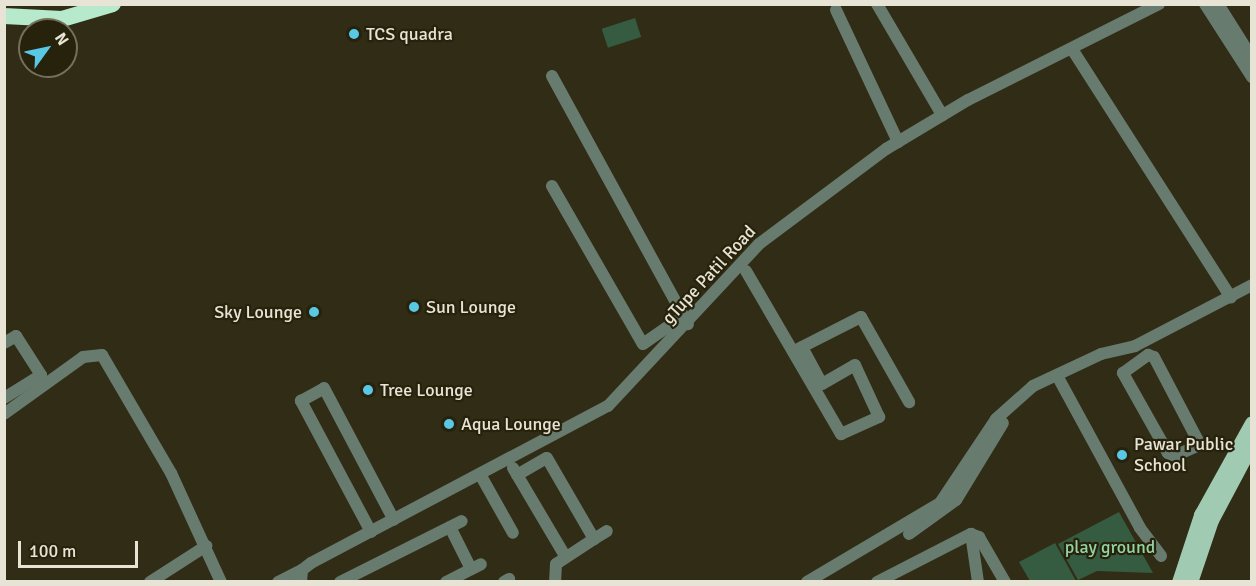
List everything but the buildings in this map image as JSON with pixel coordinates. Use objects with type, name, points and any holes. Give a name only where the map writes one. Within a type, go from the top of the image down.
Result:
[{"type":"highway","points":[[4,5],[81,4]]},
{"type":"highway","points":[[4,16],[62,19],[113,4]]},
{"type":"main road","points":[[1179,582],[1201,515],[1251,423]]},
{"type":"main road","points":[[1190,582],[1211,520],[1251,443]]},
{"type":"street","points":[[877,4],[942,115]]},
{"type":"street","name":"gTupe Patil Road","points":[[278,582],[301,576],[392,516],[481,476],[608,406],[685,320],[759,244],[898,142],[942,115],[1159,4]]},
{"type":"street","points":[[1205,4],[1251,77]]},
{"type":"street","points":[[1218,4],[1251,58]]},
{"type":"street","points":[[836,10],[898,142]]},
{"type":"street","points":[[1072,49],[1231,298]]},
{"type":"street","points":[[552,76],[685,320],[643,344],[552,186]]},
{"type":"street","points":[[746,271],[822,384],[855,365],[879,417],[841,434],[797,350]]},
{"type":"street","points":[[807,582],[940,503],[974,463],[1007,417],[1060,381],[1108,357],[1132,348],[1231,298],[1251,285]]},
{"type":"street","points":[[797,350],[861,317],[909,402]]},
{"type":"street","points":[[4,343],[16,336],[41,375],[4,398]]},
{"type":"street","points":[[1132,348],[1138,360]]},
{"type":"street","points":[[6,410],[83,357],[102,355],[206,546],[221,582]]},
{"type":"street","points":[[825,582],[931,522],[960,495],[996,419],[1018,396],[1080,363],[1108,357]]},
{"type":"street","points":[[1154,357],[1197,446],[1168,453],[1123,373],[1138,360],[1154,357]]},
{"type":"street","points":[[1060,381],[1140,528],[1161,556]]},
{"type":"street","points":[[370,529],[301,401],[324,388],[392,516]]},
{"type":"street","points":[[517,475],[547,458],[594,538]]},
{"type":"street","points":[[510,461],[565,556]]},
{"type":"street","points":[[481,476],[513,533]]},
{"type":"street","points":[[340,582],[462,521]]},
{"type":"street","points":[[446,582],[476,566],[450,527]]},
{"type":"street","points":[[555,582],[553,569],[565,556],[606,531]]},
{"type":"street","points":[[877,582],[971,534],[979,537],[1005,582]]},
{"type":"street","points":[[971,534],[978,582]]},
{"type":"street","points":[[150,582],[206,546]]},
{"type":"green space","points":[[635,18],[641,37],[608,48],[602,29]]},
{"type":"green space","name":"play ground","points":[[1119,512],[1153,573],[1097,571],[1078,580],[1058,544]]},
{"type":"green space","points":[[1055,543],[1076,581],[1030,581],[1019,562]]},
{"type":"place","name":"TCS quadra","points":[[354,34]]},
{"type":"place","name":"Sun Lounge","points":[[414,307]]},
{"type":"place","name":"Sky Lounge","points":[[314,312]]},
{"type":"place","name":"Tree Lounge","points":[[368,390]]},
{"type":"place","name":"Aqua Lounge","points":[[449,424]]},
{"type":"place","name":"Pawar Public School","points":[[1122,455]]}]
